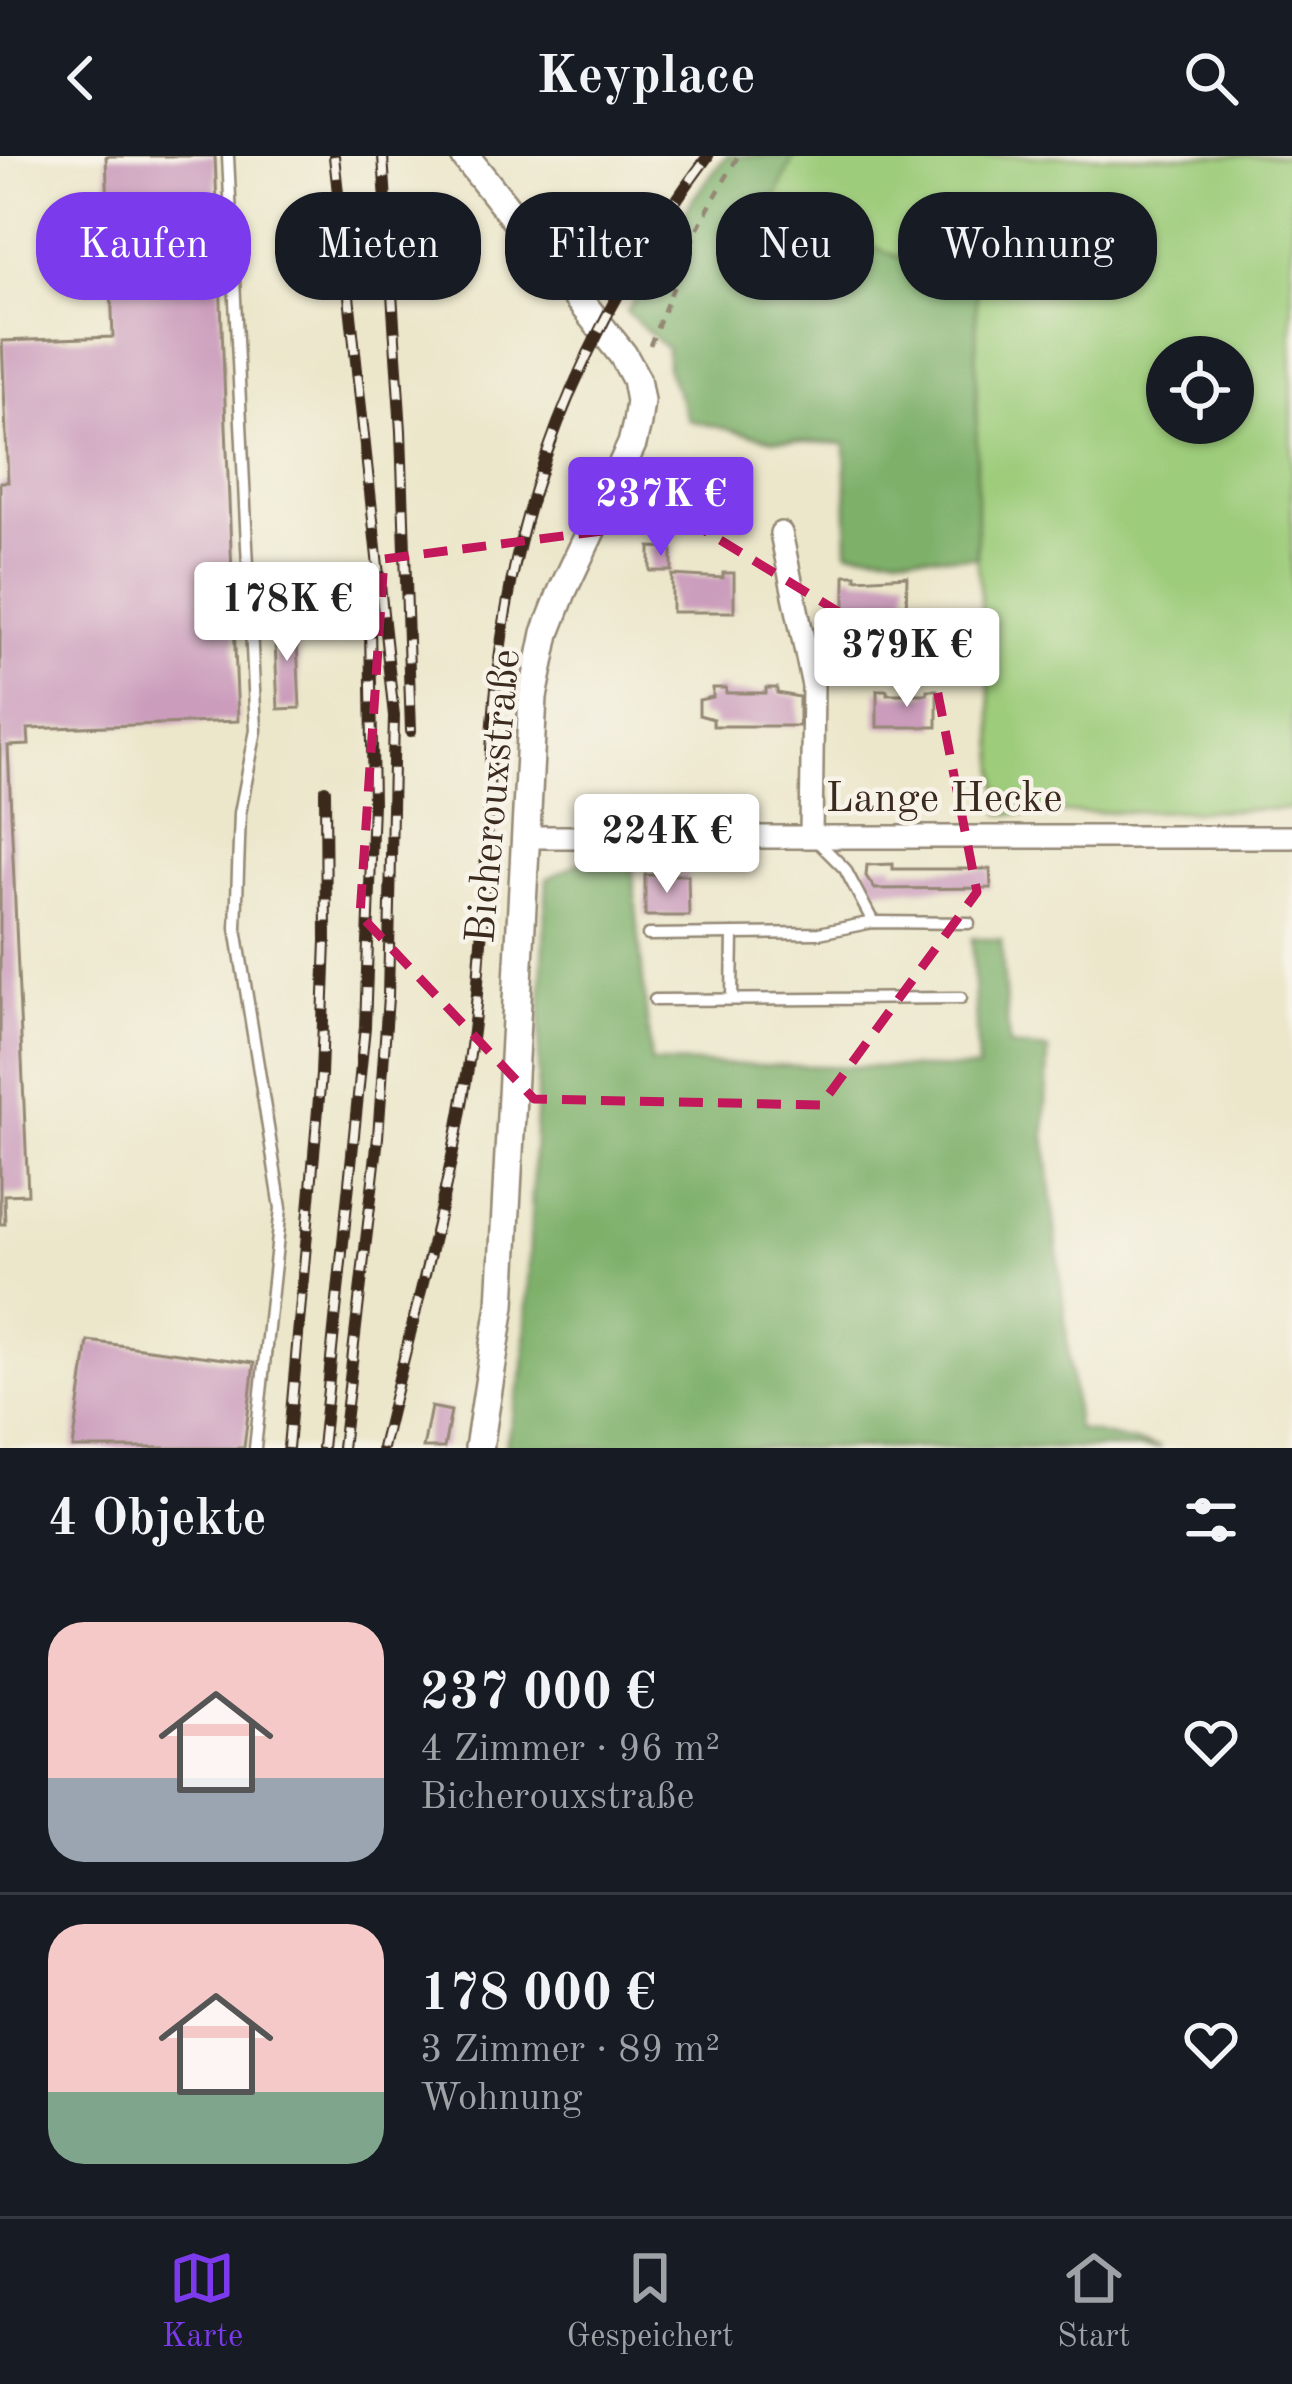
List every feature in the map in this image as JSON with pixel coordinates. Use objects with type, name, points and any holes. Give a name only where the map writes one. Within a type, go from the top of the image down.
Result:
[{"type":"street","points":[[465,156],[636,379]]},
{"type":"street","name":"Bicherouxstraße","points":[[479,1448],[501,1305],[532,698],[547,633],[632,444],[640,401],[636,379]]},
{"type":"street","points":[[782,533],[813,686],[811,834]]},
{"type":"street","name":"Lange Hecke","points":[[523,837],[1292,837]]},
{"type":"lane","points":[[228,156],[256,730],[240,813],[236,928],[281,1208],[255,1448]]},
{"type":"lane","points":[[811,834],[845,869],[873,922]]},
{"type":"lane","points":[[648,935],[819,933],[873,922],[969,923]]},
{"type":"lane","points":[[732,998],[733,934]]},
{"type":"lane","points":[[655,1000],[961,998]]},
{"type":"path","points":[[636,379],[697,229],[738,156]]},
{"type":"highlighted area","points":[[687,520],[933,669],[977,892],[821,1105],[534,1099],[360,915],[384,559]]},
{"type":"green space","points":[[726,156],[794,156],[778,192],[716,192],[716,300],[874,300],[874,247],[898,257],[898,300],[976,300],[977,558],[848,551],[845,444],[774,440],[688,420],[667,367],[667,349],[627,312],[634,300],[692,300],[692,200]]},
{"type":"green space","points":[[794,156],[1292,156],[1292,809],[1001,814],[977,558],[976,300],[1157,300],[1157,192],[898,192],[898,257],[874,247],[874,192],[778,192]]},
{"type":"green space","points":[[580,862],[632,864],[651,1063],[978,1069],[972,938],[1001,940],[1009,1046],[1048,1050],[1045,1136],[1077,1429],[1161,1448],[505,1448],[524,1368],[547,879]]},
{"type":"building","points":[[106,156],[215,156],[216,192],[107,192]]},
{"type":"building","points":[[112,300],[221,300],[238,721],[28,729],[29,745],[8,746],[28,1194],[4,1195],[5,1224],[0,1224],[0,482],[8,482],[2,341],[113,337]]},
{"type":"building","points":[[650,547],[672,548],[672,571],[650,571]]},
{"type":"building","points":[[723,573],[734,573],[734,612],[672,612],[672,575],[723,578]]},
{"type":"building","points":[[845,575],[856,575],[856,579],[907,576],[906,614],[845,613]]},
{"type":"building","points":[[296,619],[300,708],[278,709],[274,620]]},
{"type":"building","points":[[713,688],[726,688],[726,693],[766,693],[766,688],[777,688],[777,693],[799,697],[799,726],[713,726],[713,719],[699,715],[699,700],[713,697]]},
{"type":"building","points":[[877,690],[927,694],[927,690],[937,690],[937,727],[877,727]]},
{"type":"building","points":[[893,864],[893,869],[990,869],[991,888],[875,889],[866,876],[867,865]]},
{"type":"building","points":[[645,875],[688,875],[689,916],[645,916]]},
{"type":"building","points":[[88,1341],[254,1363],[244,1448],[73,1448]]},
{"type":"building","points":[[431,1407],[451,1411],[444,1448],[423,1448]]},
{"type":"railway","points":[[334,156],[394,716],[388,997],[378,1137],[342,1448]]},
{"type":"railway","points":[[383,156],[401,431],[411,731]]},
{"type":"railway","points":[[382,1448],[448,1178],[468,1069],[479,969],[495,697],[526,519],[571,390],[600,329],[633,269],[708,156]]},
{"type":"railway","points":[[322,1448],[365,1027],[373,803],[370,626]]},
{"type":"railway","points":[[288,1448],[321,1075],[325,790]]}]
